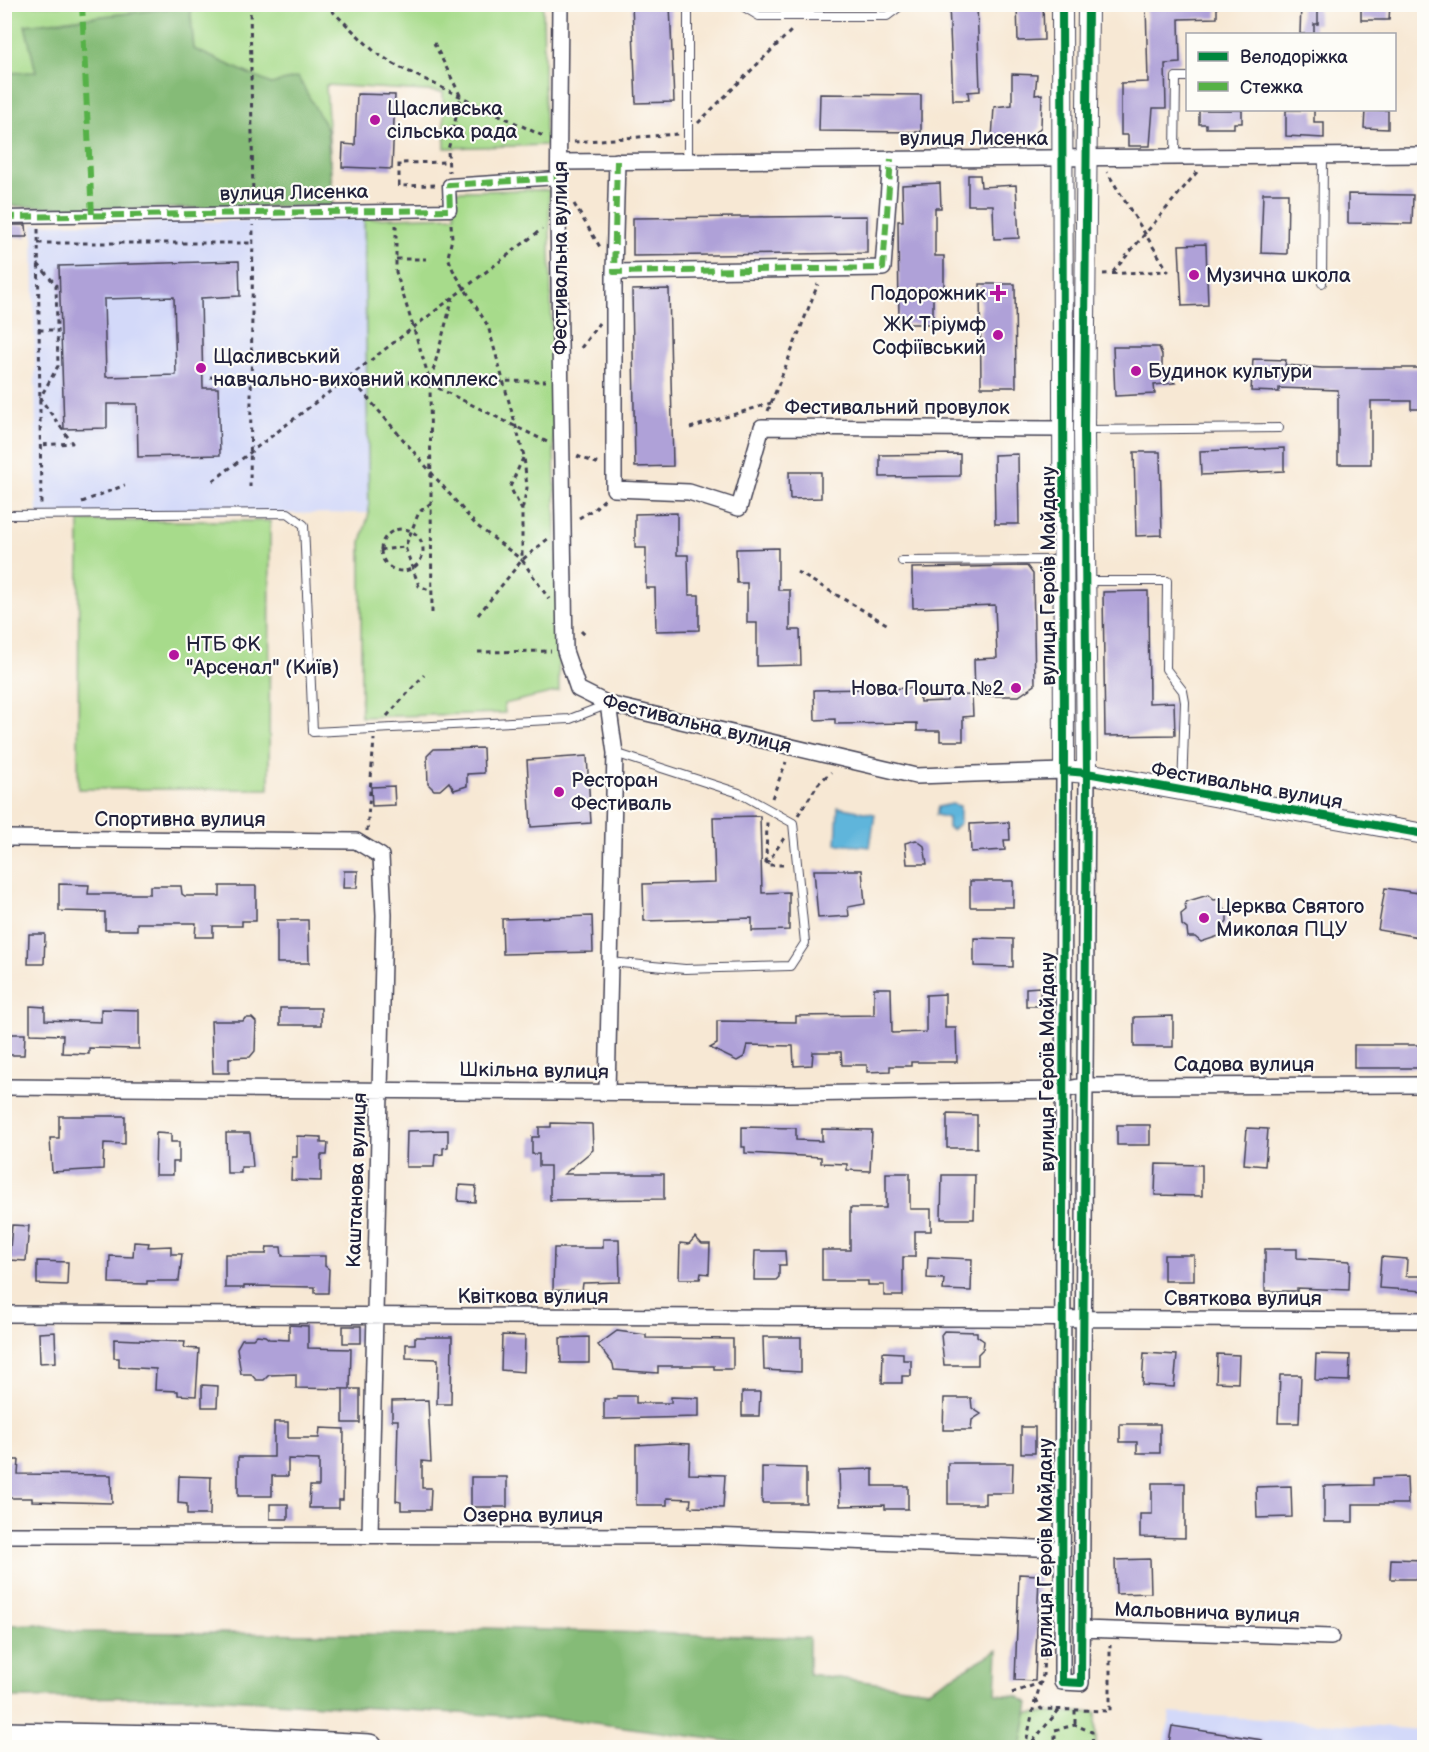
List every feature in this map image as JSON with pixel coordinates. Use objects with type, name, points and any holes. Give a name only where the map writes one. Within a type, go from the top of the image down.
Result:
[{"type":"highway","points":[[4,1736],[217,1740],[369,1748]]},
{"type":"street","name":"Фестивальна вулиця","points":[[560,4],[558,217],[565,651],[578,689],[608,704],[916,776],[1064,771],[1087,773],[1425,834]]},
{"type":"street","name":"вулиця Героїв Майдану","points":[[1062,4],[1064,158],[1062,1682],[1081,1683],[1083,1086],[1087,773],[1084,430],[1088,4]]},
{"type":"street","name":"вулиця Лисенка","points":[[559,162],[1425,155]]},
{"type":"street","points":[[614,272],[824,271],[883,268],[891,159]]},
{"type":"street","points":[[614,483],[614,272],[617,161]]},
{"type":"street","points":[[450,210],[449,185],[558,178]]},
{"type":"street","name":"вулиця Лисенка","points":[[4,217],[450,210]]},
{"type":"street","name":"Фестивальний провулок","points":[[614,483],[689,492],[739,508],[762,427],[1064,429]]},
{"type":"street","points":[[607,1092],[615,753],[608,704]]},
{"type":"street","name":"Спортивна вулиця","points":[[4,838],[361,844]]},
{"type":"street","name":"Каштанова вулиця","points":[[361,844],[381,856],[384,915],[373,1316],[370,1535]]},
{"type":"street","name":"Садова вулиця","points":[[1063,1090],[1083,1086],[1425,1085]]},
{"type":"street","name":"Шкільна вулиця","points":[[4,1087],[789,1094],[1063,1090]]},
{"type":"street","name":"Квіткова вулиця","points":[[4,1314],[1062,1318]]},
{"type":"street","name":"Святкова вулиця","points":[[1062,1318],[1425,1320]]},
{"type":"street","name":"Озерна вулиця","points":[[4,1535],[712,1536],[1062,1549]]},
{"type":"street","name":"Мальовнича вулиця","points":[[1082,1629],[1331,1637]]},
{"type":"lane","points":[[688,4],[688,160]]},
{"type":"lane","points":[[739,4],[759,16],[887,16],[903,4]]},
{"type":"lane","points":[[1175,157],[1176,77],[1186,77]]},
{"type":"lane","points":[[1322,283],[1323,156]]},
{"type":"lane","points":[[1084,430],[1279,428]]},
{"type":"lane","points":[[4,515],[288,513],[304,525],[313,732],[570,719],[608,704]]},
{"type":"lane","points":[[902,561],[1064,560]]},
{"type":"lane","points":[[1084,581],[1167,581],[1166,669],[1183,691],[1185,702],[1182,790]]},
{"type":"lane","points":[[610,962],[685,969],[790,966],[805,943],[793,823],[739,793],[615,753]]},
{"type":"path","points":[[250,4],[253,214],[249,378],[250,487]]},
{"type":"path","points":[[325,4],[376,53],[399,67],[559,143]]},
{"type":"path","points":[[434,43],[461,97],[448,150],[449,162],[449,185],[399,186],[399,163],[449,162]]},
{"type":"path","points":[[1112,274],[1202,166]]},
{"type":"path","points":[[1098,274],[1168,271],[1104,168]]},
{"type":"path","points":[[558,178],[614,272]]},
{"type":"path","points":[[450,210],[452,238],[448,257],[453,270],[488,326],[524,456],[527,488],[522,510],[522,560]]},
{"type":"path","points":[[396,211],[396,272],[430,383],[432,613]]},
{"type":"path","points":[[37,217],[41,515]]},
{"type":"path","points":[[213,481],[558,217]]},
{"type":"path","points":[[38,243],[252,243]]},
{"type":"path","points":[[396,259],[426,259]]},
{"type":"path","points":[[38,264],[56,285],[58,366],[40,398]]},
{"type":"path","points":[[762,427],[824,271]]},
{"type":"path","points":[[430,383],[453,297]]},
{"type":"path","points":[[39,330],[57,330]]},
{"type":"path","points":[[210,377],[430,383],[561,381]]},
{"type":"path","points":[[354,382],[476,525],[522,560],[565,617],[586,636]]},
{"type":"path","points":[[430,383],[563,450],[599,463],[614,483],[594,509],[564,526],[522,560],[478,615]]},
{"type":"path","points":[[40,398],[72,443],[40,445]]},
{"type":"path","points":[[690,428],[771,403]]},
{"type":"path","points":[[522,510],[510,487],[524,456]]},
{"type":"path","points":[[81,502],[125,484]]},
{"type":"path","points":[[431,503],[419,512],[405,547],[419,586],[432,591]]},
{"type":"path","points":[[396,529],[410,530],[421,539],[422,559],[414,568],[405,571],[391,568],[382,557],[380,550],[384,537],[396,529]]},
{"type":"path","points":[[380,550],[405,547]]},
{"type":"path","points":[[797,572],[890,626]]},
{"type":"path","points":[[478,652],[565,651]]},
{"type":"path","points":[[361,844],[374,730],[424,675]]},
{"type":"path","points":[[1012,1693],[1040,1683]]},
{"type":"path","points":[[1026,1748],[1036,1699]]},
{"type":"path","points":[[1026,1748],[1059,1710]]},
{"type":"path","points":[[1075,1710],[1075,1725]]},
{"type":"path","points":[[1055,1748],[1056,1730],[1075,1725],[1092,1732],[1093,1748]]},
{"type":"shaded area","name":"Щасливський навчально-виховний комплекс","points":[[364,219],[369,513],[37,515],[33,224]]},
{"type":"shaded area","points":[[1170,1713],[1424,1730],[1424,1747],[1164,1748]]},
{"type":"green space","points":[[5,5],[543,5],[545,130],[548,145],[445,148],[443,92],[326,85],[333,206],[5,206]]},
{"type":"green space","points":[[190,6],[194,49],[271,84],[298,77],[327,129],[333,206],[136,209],[5,206],[4,73],[36,72],[25,25]]},
{"type":"green space","points":[[549,190],[559,691],[504,704],[505,713],[361,717],[361,542],[369,513],[364,219],[455,216],[452,191]]},
{"type":"green space","name":"НТБ ФК \"Арсенал\" (Київ)","points":[[79,521],[270,521],[269,789],[78,789]]},
{"type":"green space","points":[[37,1624],[74,1632],[461,1635],[484,1628],[809,1638],[809,1674],[928,1690],[998,1650],[996,1694],[1017,1696],[1029,1703],[1021,1747],[777,1748],[573,1720],[193,1697],[5,1698],[5,1625]]},
{"type":"green space","points":[[1096,1712],[1096,1747],[1021,1748],[1027,1713]]},
{"type":"water","points":[[952,804],[960,806],[960,823],[952,830],[948,828],[948,818],[936,815],[938,807]]},
{"type":"water","points":[[838,807],[875,814],[870,847],[836,844]]},
{"type":"building","points":[[632,4],[670,4],[674,102],[636,103]]},
{"type":"building","points":[[949,4],[977,4],[980,91],[968,92],[969,100],[953,100]]},
{"type":"building","points":[[1017,4],[1043,4],[1044,40],[1018,41]]},
{"type":"building","points":[[1146,4],[1217,4],[1217,18],[1179,19],[1180,63],[1165,64],[1166,108],[1153,108],[1150,146],[1128,146],[1128,135],[1121,135],[1121,83],[1148,82]]},
{"type":"building","points":[[1301,4],[1318,4],[1318,24],[1314,24],[1314,33],[1300,33]]},
{"type":"building","points":[[1361,4],[1390,4],[1389,20],[1361,20]]},
{"type":"building","points":[[1012,74],[1037,75],[1035,95],[1042,94],[1041,127],[1029,141],[992,139],[994,107],[1012,105]]},
{"type":"building","name":"Щасливська сільська рада","points":[[357,94],[395,95],[392,169],[342,167],[343,144],[355,145]]},
{"type":"building","points":[[820,94],[921,95],[921,132],[819,131]]},
{"type":"building","points":[[1199,111],[1242,111],[1242,123],[1234,123],[1234,128],[1206,128],[1206,124],[1199,124]]},
{"type":"building","points":[[1286,111],[1314,111],[1314,122],[1324,122],[1324,138],[1286,136]]},
{"type":"building","points":[[1365,111],[1388,111],[1388,129],[1364,128]]},
{"type":"building","points":[[968,175],[980,175],[981,187],[1016,185],[1019,238],[994,239],[993,205],[968,205]]},
{"type":"building","points":[[940,183],[941,208],[935,208],[935,256],[944,256],[944,291],[933,291],[933,324],[899,324],[898,221],[903,221],[902,185]]},
{"type":"building","points":[[1263,193],[1288,193],[1287,254],[1261,253]]},
{"type":"building","points":[[1348,194],[1413,195],[1412,224],[1348,223]]},
{"type":"building","points":[[867,216],[867,253],[633,256],[633,218]]},
{"type":"building","points":[[10,225],[26,225],[27,237],[10,237]]},
{"type":"building","name":"Музична школа","points":[[1206,244],[1208,305],[1182,306],[1179,245]]},
{"type":"building","points":[[239,261],[240,296],[201,298],[203,388],[218,388],[220,455],[138,457],[137,404],[107,404],[107,428],[64,429],[59,266]],"holes":[[[174,297],[176,375],[106,377],[104,299]]]},
{"type":"building","name":"ЖК Тріумф Софіївський","points":[[980,284],[1015,284],[1016,387],[981,387]]},
{"type":"building","points":[[669,289],[673,466],[635,467],[632,290]]},
{"type":"building","name":"Будинок культури","points":[[1113,347],[1159,347],[1162,355],[1162,371],[1175,383],[1154,385],[1155,394],[1115,396]]},
{"type":"building","points":[[1253,359],[1286,360],[1285,365],[1322,368],[1425,368],[1425,409],[1411,409],[1411,401],[1371,401],[1371,464],[1338,464],[1338,390],[1279,388],[1279,392],[1251,391]]},
{"type":"building","points":[[1284,448],[1284,471],[1201,475],[1200,451]]},
{"type":"building","points":[[1134,452],[1160,452],[1162,535],[1136,536]]},
{"type":"building","points":[[960,454],[960,476],[880,477],[880,455]]},
{"type":"building","points":[[1018,454],[1019,524],[995,524],[994,455]]},
{"type":"building","points":[[789,472],[821,472],[821,498],[790,499]]},
{"type":"building","points":[[677,513],[677,555],[688,555],[689,595],[699,595],[699,630],[656,631],[655,588],[646,588],[646,548],[635,548],[635,514]]},
{"type":"building","points":[[778,548],[778,590],[790,590],[790,630],[800,630],[801,665],[757,666],[757,623],[747,623],[747,583],[737,583],[736,549]]},
{"type":"building","points":[[1027,566],[1033,574],[1035,685],[1019,696],[975,696],[974,659],[997,658],[995,605],[913,608],[912,568]]},
{"type":"building","points":[[1148,591],[1149,703],[1174,702],[1175,735],[1105,736],[1103,592]]},
{"type":"building","points":[[919,688],[920,702],[947,701],[947,696],[972,695],[973,716],[963,717],[963,741],[940,741],[940,731],[917,731],[917,723],[835,724],[835,719],[815,720],[814,690]]},
{"type":"building","points":[[483,748],[484,773],[467,774],[467,786],[454,790],[449,782],[440,790],[434,790],[428,784],[427,756],[434,749]]},
{"type":"building","name":"Ресторан Фестиваль","points":[[587,756],[591,823],[531,827],[527,760]]},
{"type":"building","points":[[394,786],[395,805],[372,806],[371,787]]},
{"type":"building","points":[[760,816],[762,893],[789,892],[789,930],[752,931],[752,918],[644,921],[643,884],[715,882],[713,817]]},
{"type":"building","points":[[1009,822],[1010,840],[1004,840],[1005,850],[971,852],[970,824]]},
{"type":"building","points":[[916,840],[924,846],[927,864],[907,864],[905,843]]},
{"type":"building","points":[[814,870],[862,870],[865,904],[848,907],[849,916],[818,918]]},
{"type":"building","points":[[344,871],[358,871],[357,888],[343,888]]},
{"type":"building","points":[[970,881],[1013,881],[1013,907],[970,907]]},
{"type":"building","points":[[59,884],[89,885],[88,894],[150,894],[150,886],[181,886],[182,894],[185,896],[220,896],[220,886],[256,886],[256,921],[242,921],[242,926],[213,926],[213,937],[195,937],[196,923],[137,923],[137,930],[105,930],[105,912],[59,911]]},
{"type":"building","points":[[1385,888],[1425,894],[1425,938],[1378,930]]},
{"type":"building","name":"Церква Святого Миколая ПЦУ","points":[[1208,895],[1214,900],[1221,899],[1222,907],[1227,912],[1227,922],[1222,928],[1222,935],[1201,942],[1195,937],[1188,937],[1187,929],[1182,925],[1181,914],[1186,910],[1185,902]]},
{"type":"building","points":[[592,916],[593,952],[503,954],[502,919]]},
{"type":"building","points":[[277,920],[308,920],[309,963],[277,963]]},
{"type":"building","points":[[29,934],[45,934],[44,964],[28,964]]},
{"type":"building","points":[[974,938],[1013,939],[1013,967],[974,966]]},
{"type":"building","points":[[1040,987],[1041,1006],[1026,1006],[1026,988]]},
{"type":"building","points":[[874,988],[891,988],[892,1033],[926,1032],[926,995],[945,994],[945,1028],[956,1028],[957,1062],[911,1062],[911,1066],[890,1066],[890,1071],[867,1072],[867,1065],[842,1065],[841,1052],[813,1052],[812,1065],[794,1066],[793,1046],[747,1045],[744,1057],[737,1061],[710,1048],[717,1044],[717,1021],[796,1022],[796,1016],[874,1015]]},
{"type":"building","points":[[30,1006],[45,1007],[45,1020],[101,1022],[101,1009],[139,1010],[139,1049],[89,1048],[89,1054],[62,1053],[63,1035],[30,1034]]},
{"type":"building","points":[[280,1008],[321,1008],[321,1025],[280,1025]]},
{"type":"building","points":[[1173,1016],[1173,1047],[1134,1047],[1134,1017]]},
{"type":"building","points":[[245,1018],[252,1018],[256,1022],[255,1051],[250,1057],[229,1058],[229,1073],[213,1073],[211,1021],[243,1021]]},
{"type":"building","points":[[4,1034],[25,1034],[24,1055],[4,1055]]},
{"type":"building","points":[[1354,1045],[1421,1045],[1420,1068],[1354,1068]]},
{"type":"building","points":[[947,1114],[977,1115],[977,1148],[947,1148]]},
{"type":"building","points":[[59,1116],[125,1116],[125,1144],[104,1143],[103,1169],[52,1172],[50,1138],[59,1138]]},
{"type":"building","points":[[551,1123],[592,1124],[593,1150],[564,1174],[664,1174],[664,1199],[550,1200],[550,1166],[539,1166],[539,1154],[532,1154],[532,1137],[539,1137],[539,1127],[551,1127]]},
{"type":"building","points":[[1117,1125],[1150,1125],[1150,1145],[1117,1145]]},
{"type":"building","points":[[742,1127],[796,1128],[796,1140],[822,1141],[822,1129],[872,1130],[870,1171],[847,1170],[847,1164],[821,1163],[821,1157],[745,1153],[745,1147],[742,1147]]},
{"type":"building","points":[[1247,1128],[1268,1129],[1265,1166],[1244,1164]]},
{"type":"building","points":[[448,1130],[448,1147],[443,1148],[443,1154],[435,1155],[434,1167],[406,1167],[407,1131]]},
{"type":"building","points":[[156,1133],[171,1134],[171,1142],[179,1142],[179,1162],[173,1162],[173,1175],[155,1175]]},
{"type":"building","points":[[226,1133],[250,1133],[253,1167],[241,1167],[241,1173],[227,1173]]},
{"type":"building","points":[[297,1136],[321,1137],[321,1143],[328,1143],[327,1155],[321,1155],[321,1181],[291,1180],[292,1157],[297,1157]]},
{"type":"building","points":[[1156,1164],[1202,1165],[1202,1196],[1155,1195]]},
{"type":"building","points":[[886,1173],[910,1173],[910,1209],[931,1209],[931,1231],[915,1231],[915,1257],[903,1257],[903,1296],[884,1296],[884,1285],[868,1285],[868,1281],[822,1281],[822,1250],[850,1250],[850,1208],[886,1208]]},
{"type":"building","points":[[942,1175],[975,1175],[974,1219],[941,1219]]},
{"type":"building","points":[[459,1185],[476,1186],[475,1202],[458,1201]]},
{"type":"building","points":[[12,1225],[29,1226],[26,1261],[9,1260]]},
{"type":"building","points":[[695,1237],[702,1244],[710,1244],[709,1274],[701,1273],[700,1279],[679,1279],[680,1243],[689,1244]]},
{"type":"building","points":[[603,1239],[619,1239],[620,1282],[583,1283],[582,1291],[553,1290],[554,1248],[603,1248]]},
{"type":"building","points":[[134,1242],[149,1243],[148,1247],[171,1246],[171,1254],[182,1254],[179,1281],[147,1281],[147,1284],[109,1283],[110,1256],[133,1257]]},
{"type":"building","points":[[267,1247],[281,1247],[282,1256],[325,1256],[325,1266],[329,1269],[328,1293],[315,1293],[315,1287],[225,1288],[225,1254],[266,1254]]},
{"type":"building","points":[[1265,1249],[1297,1249],[1297,1258],[1350,1261],[1349,1290],[1297,1288],[1297,1291],[1265,1291]]},
{"type":"building","points":[[755,1251],[785,1251],[786,1265],[779,1265],[779,1277],[776,1280],[754,1280]]},
{"type":"building","points":[[1164,1255],[1194,1255],[1194,1281],[1164,1281]]},
{"type":"building","points":[[928,1257],[972,1259],[971,1291],[943,1290],[944,1279],[927,1278]]},
{"type":"building","points":[[1381,1257],[1407,1259],[1406,1276],[1425,1276],[1425,1291],[1379,1288]]},
{"type":"building","points":[[37,1261],[68,1262],[67,1285],[37,1284]]},
{"type":"building","points":[[289,1325],[308,1326],[308,1348],[351,1349],[350,1389],[296,1388],[296,1374],[269,1375],[264,1380],[256,1380],[251,1374],[241,1374],[237,1348],[242,1339],[253,1339],[257,1335],[269,1339],[289,1340]]},
{"type":"building","points":[[343,1326],[361,1326],[361,1343],[343,1343]]},
{"type":"building","points":[[617,1331],[646,1335],[646,1338],[733,1339],[733,1369],[714,1369],[714,1366],[658,1366],[658,1373],[614,1370],[613,1364],[598,1345]]},
{"type":"building","points":[[944,1331],[977,1332],[977,1336],[984,1341],[983,1349],[978,1354],[978,1365],[944,1365],[941,1335]]},
{"type":"building","points":[[55,1332],[56,1362],[40,1363],[39,1333]]},
{"type":"building","points":[[502,1335],[525,1336],[524,1372],[501,1370]]},
{"type":"building","points":[[415,1337],[452,1337],[451,1404],[437,1404],[438,1359],[406,1358],[406,1344],[415,1344]]},
{"type":"building","points":[[589,1337],[589,1363],[561,1363],[560,1338]]},
{"type":"building","points":[[763,1337],[801,1337],[801,1372],[764,1370]]},
{"type":"building","points":[[114,1339],[185,1342],[184,1348],[199,1349],[196,1396],[178,1395],[178,1391],[155,1390],[156,1369],[119,1367],[119,1358],[114,1358]]},
{"type":"building","points":[[883,1352],[903,1353],[903,1360],[911,1360],[911,1376],[902,1376],[902,1383],[882,1383]]},
{"type":"building","points":[[1144,1353],[1177,1355],[1174,1387],[1142,1385]]},
{"type":"building","points":[[1217,1354],[1239,1355],[1238,1383],[1216,1382]]},
{"type":"building","points":[[1316,1354],[1350,1355],[1349,1381],[1315,1380]]},
{"type":"building","points":[[1280,1375],[1301,1375],[1299,1423],[1278,1423]]},
{"type":"building","points":[[202,1385],[218,1386],[217,1407],[202,1407]]},
{"type":"building","points":[[343,1389],[360,1389],[360,1423],[343,1423]]},
{"type":"building","points":[[742,1392],[760,1392],[759,1416],[742,1416]]},
{"type":"building","points":[[617,1396],[636,1396],[636,1403],[671,1403],[671,1397],[699,1398],[699,1417],[604,1419],[604,1399],[617,1399]]},
{"type":"building","points":[[944,1398],[971,1398],[972,1408],[981,1414],[972,1420],[971,1430],[943,1430]]},
{"type":"building","points":[[428,1400],[431,1462],[422,1461],[422,1488],[431,1488],[430,1510],[401,1510],[401,1502],[396,1501],[398,1420],[392,1420],[392,1401]]},
{"type":"building","points":[[274,1422],[288,1422],[288,1438],[319,1438],[320,1428],[344,1429],[343,1500],[339,1500],[339,1508],[309,1508],[310,1486],[319,1486],[319,1460],[288,1459],[288,1476],[272,1476],[272,1496],[238,1496],[238,1457],[274,1457]]},
{"type":"building","points":[[1120,1424],[1160,1424],[1160,1453],[1137,1453],[1137,1442],[1120,1442]]},
{"type":"building","points":[[1021,1427],[1035,1427],[1035,1453],[1021,1453]]},
{"type":"building","points":[[690,1444],[689,1474],[725,1475],[723,1508],[690,1507],[691,1499],[667,1498],[667,1505],[636,1505],[636,1445]]},
{"type":"building","points":[[4,1460],[19,1460],[18,1474],[111,1475],[112,1503],[4,1498]]},
{"type":"building","points":[[948,1463],[1013,1463],[1012,1493],[985,1493],[985,1504],[948,1504]]},
{"type":"building","points":[[762,1467],[806,1468],[806,1503],[762,1503]]},
{"type":"building","points":[[873,1469],[873,1486],[908,1486],[908,1509],[885,1509],[885,1505],[840,1506],[839,1470]]},
{"type":"building","points":[[179,1476],[211,1477],[210,1515],[187,1515],[187,1504],[178,1503]]},
{"type":"building","points":[[471,1477],[507,1477],[507,1507],[471,1507]]},
{"type":"building","points":[[1407,1477],[1408,1504],[1353,1504],[1353,1522],[1324,1522],[1324,1486],[1373,1485],[1373,1478]]},
{"type":"building","points":[[1152,1483],[1185,1483],[1185,1538],[1140,1537],[1140,1514],[1152,1514]]},
{"type":"building","points":[[1291,1486],[1292,1517],[1257,1518],[1256,1487]]},
{"type":"building","points":[[270,1504],[288,1504],[288,1519],[270,1519]]},
{"type":"building","points":[[1150,1559],[1151,1593],[1116,1594],[1115,1560]]},
{"type":"building","points":[[1391,1559],[1425,1560],[1425,1579],[1390,1579]]},
{"type":"building","points":[[1019,1574],[1039,1575],[1035,1681],[1015,1680]]},
{"type":"building","points":[[1172,1726],[1262,1740],[1262,1748],[1168,1748]]},
{"type":"marked path","points":[[82,4],[92,217]]},
{"type":"marked path","points":[[617,161],[614,272],[883,268],[891,159]]},
{"type":"marked path","points":[[4,217],[450,210],[449,185],[558,178]]},
{"type":"cycle path","points":[[1062,4],[1064,751],[1062,1682],[1081,1683],[1087,773],[1084,430],[1088,4]]},
{"type":"cycle path","points":[[1064,771],[1087,773],[1424,834]]},
{"type":"place","name":"Щасливська сільська рада","points":[[375,120]]},
{"type":"place","name":"Музична школа","points":[[1194,275]]},
{"type":"place","name":"Подорожник","points":[[998,293]]},
{"type":"place","name":"ЖК Тріумф Софіївський","points":[[998,335]]},
{"type":"place","name":"Щасливський навчально-виховний комплекс","points":[[201,368]]},
{"type":"place","name":"Будинок культури","points":[[1136,371]]},
{"type":"place","name":"НТБ ФК \"Арсенал\" (Київ)","points":[[174,655]]},
{"type":"place","name":"Нова Пошта №2","points":[[1016,688]]},
{"type":"place","name":"Ресторан Фестиваль","points":[[559,792]]},
{"type":"place","name":"Церква Святого Миколая ПЦУ","points":[[1204,918]]}]
